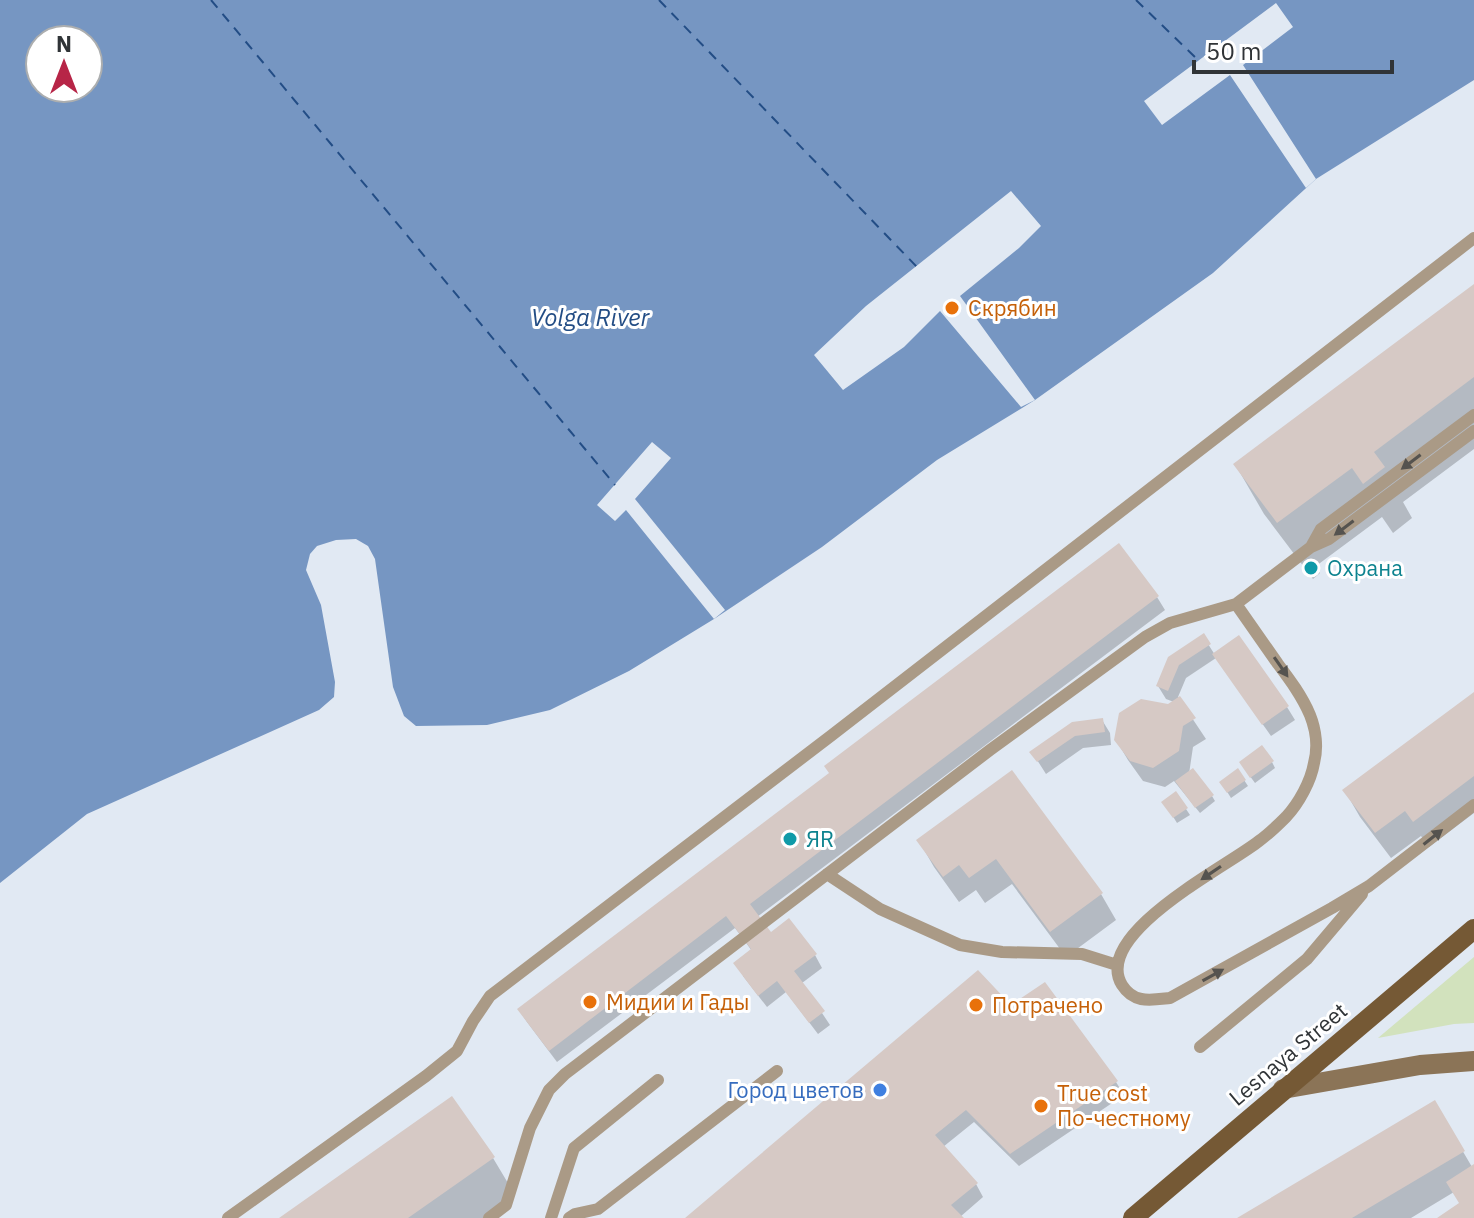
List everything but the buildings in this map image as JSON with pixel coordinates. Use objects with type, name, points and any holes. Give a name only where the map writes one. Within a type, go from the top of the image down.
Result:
[{"type":"main road","name":"Lesnaya Street","points":[[1133,1218],[1474,929]]},
{"type":"main road","points":[[1283,1089],[1420,1065],[1474,1061]]},
{"type":"lane","points":[[228,1218],[457,1051],[490,996],[1474,238]]},
{"type":"lane","points":[[1311,547],[1321,529],[1474,415]]},
{"type":"lane","points":[[489,1218],[506,1212],[530,1128],[549,1090],[565,1074],[990,750],[1145,637],[1170,623],[1236,604],[1474,431]]},
{"type":"lane","points":[[1236,604],[1298,692],[1311,717],[1316,738],[1315,762],[1308,783],[1289,814],[1259,841],[1156,912],[1133,933],[1122,949],[1117,965],[1119,982],[1128,994],[1142,1001],[1170,998],[1369,886],[1474,805]]},
{"type":"lane","points":[[827,874],[880,909],[960,945],[1002,952],[1082,954],[1117,965]]},
{"type":"lane","points":[[1200,1047],[1307,959],[1369,886]]},
{"type":"lane","points":[[569,1218],[598,1209],[777,1071]]},
{"type":"lane","points":[[551,1218],[574,1148],[658,1080]]},
{"type":"green space","points":[[1474,957],[1474,1023],[1378,1038]]},
{"type":"water","name":"Volga River","points":[[0,0],[1474,0],[1474,80],[1316,179],[1213,273],[1035,400],[937,460],[822,547],[629,671],[550,710],[487,725],[416,726],[404,716],[393,687],[375,559],[368,546],[356,539],[336,540],[317,546],[310,554],[306,570],[321,605],[335,682],[334,697],[319,710],[87,814],[0,883]]},
{"type":"pier","points":[[1276,3],[1293,27],[1243,65],[1316,179],[1306,188],[1230,75],[1162,125],[1144,101]]},
{"type":"pier","points":[[1011,191],[1041,226],[960,296],[1035,400],[1021,407],[940,311],[904,347],[843,390],[814,355],[866,306]]},
{"type":"pier","points":[[652,442],[671,458],[635,499],[725,610],[714,619],[626,510],[615,521],[597,505]]},
{"type":"ferry route","points":[[211,0],[615,485]]},
{"type":"ferry route","points":[[659,0],[917,267]]},
{"type":"ferry route","points":[[1136,0],[1199,61]]},
{"type":"place","name":"Скрябин","points":[[952,308]]},
{"type":"place","name":"Охрана","points":[[1311,568]]},
{"type":"place","name":"ЯR","points":[[790,839]]},
{"type":"place","name":"Мидии и Гады","points":[[590,1002]]},
{"type":"place","name":"Потрачено","points":[[976,1005]]},
{"type":"place","name":"Город цветов","points":[[880,1090]]},
{"type":"place","name":"True cost По-честному","points":[[1041,1106]]}]
